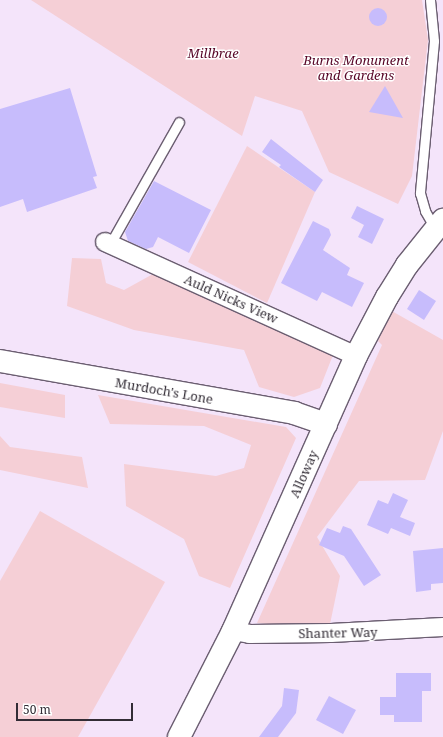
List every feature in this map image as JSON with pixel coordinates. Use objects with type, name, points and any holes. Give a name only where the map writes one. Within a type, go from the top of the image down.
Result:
[{"type":"main road","name":"Alloway","points":[[179,737],[233,631],[356,356],[387,296],[439,224]]},
{"type":"main road","name":"Murdoch's Lone","points":[[0,361],[294,413],[326,424]]},
{"type":"street","name":"Auld Nicks View","points":[[108,243],[356,356]]},
{"type":"street","name":"Shanter Way","points":[[233,631],[331,633],[443,628]]},
{"type":"lane","points":[[430,0],[434,41],[420,193],[425,211],[439,224]]},
{"type":"lane","points":[[108,243],[179,122]]},
{"type":"green space","points":[[31,0],[422,0],[428,40],[412,176],[398,204],[329,172],[302,111],[255,96],[242,136]]},
{"type":"green space","points":[[247,146],[315,192],[267,303],[188,262]]},
{"type":"green space","points":[[72,258],[101,259],[106,283],[124,290],[153,274],[333,355],[320,388],[294,397],[259,387],[244,350],[134,330],[67,306]]},
{"type":"green space","points":[[390,310],[443,340],[443,431],[425,480],[359,481],[317,537],[340,576],[329,629],[257,623],[382,345],[378,341]]},
{"type":"green space","points":[[0,383],[65,395],[65,418],[0,407]]},
{"type":"green space","points":[[98,395],[286,427],[296,438],[230,588],[199,576],[184,539],[126,506],[124,464],[216,476],[244,468],[251,445],[204,426],[110,424]]},
{"type":"green space","points":[[0,436],[10,447],[82,457],[88,488],[0,470]]},
{"type":"green space","points":[[40,511],[165,582],[78,737],[0,737],[0,581]]},
{"type":"building","points":[[374,8],[382,8],[387,13],[385,24],[382,26],[374,26],[369,21],[369,13]]},
{"type":"building","points":[[385,86],[403,118],[369,112]]},
{"type":"building","points":[[70,88],[97,176],[93,177],[97,188],[27,212],[23,199],[0,207],[0,109]]},
{"type":"building","points":[[271,139],[323,180],[315,192],[279,167],[281,165],[262,152]]},
{"type":"building","points":[[154,181],[211,210],[189,253],[158,237],[153,247],[146,249],[128,241],[125,232]]},
{"type":"building","points":[[357,206],[384,219],[372,244],[358,237],[364,225],[351,218]]},
{"type":"building","points":[[313,221],[329,229],[331,235],[323,250],[350,268],[347,275],[364,283],[352,307],[322,292],[317,301],[281,283]]},
{"type":"building","points":[[419,290],[436,301],[424,320],[407,309]]},
{"type":"building","points":[[393,493],[408,500],[400,517],[415,523],[410,536],[391,528],[388,534],[367,525],[378,500],[388,504]]},
{"type":"building","points":[[343,526],[351,529],[381,575],[364,586],[344,556],[319,545],[327,528],[340,533]]},
{"type":"building","points":[[443,548],[443,583],[431,584],[431,590],[416,592],[413,551]]},
{"type":"building","points":[[396,673],[431,673],[431,691],[422,691],[422,722],[394,722],[394,715],[380,715],[380,697],[396,697]]},
{"type":"building","points":[[284,688],[299,690],[296,713],[278,737],[259,737],[282,706]]},
{"type":"building","points":[[329,696],[356,710],[343,734],[316,720]]},
{"type":"park label","name":"Millbrae","points":[[213,53]]},
{"type":"park label","name":"Burns Monument and Gardens","points":[[356,68]]}]
